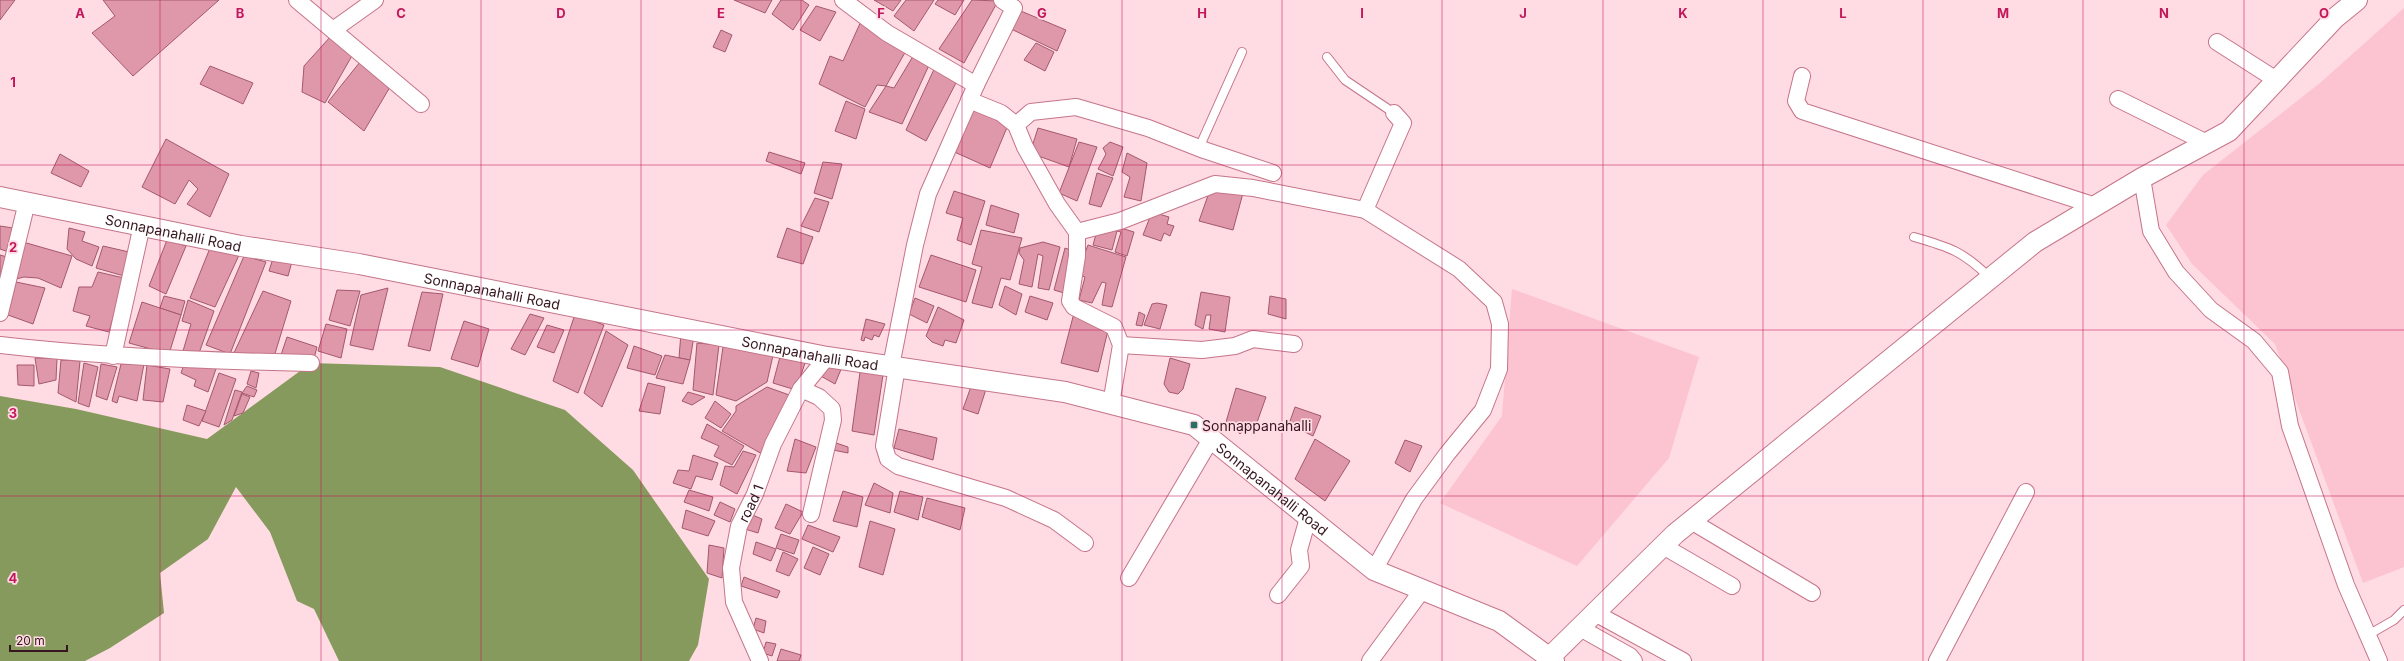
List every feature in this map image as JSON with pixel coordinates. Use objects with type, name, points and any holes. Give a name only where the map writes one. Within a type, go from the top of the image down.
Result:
[{"type":"street","points":[[297,0],[421,104]]},
{"type":"street","points":[[333,30],[375,0]]},
{"type":"street","points":[[843,0],[887,33],[976,85]]},
{"type":"street","points":[[1552,659],[1595,613],[1663,546],[1691,521],[2035,242],[2142,178],[2229,131],[2278,81],[2334,18],[2358,0]]},
{"type":"street","points":[[1012,3],[928,194],[915,245],[894,366],[884,446],[888,459],[898,466],[1006,498],[1054,520],[1085,543]]},
{"type":"street","points":[[2217,42],[2278,81]]},
{"type":"street","points":[[1802,76],[1796,100],[1802,111],[2096,206]]},
{"type":"street","points":[[2118,99],[2207,143]]},
{"type":"street","points":[[969,100],[1000,113],[1016,125],[1024,147],[1058,204],[1077,232],[1077,256],[1070,301],[1074,307],[1114,327],[1121,345],[1111,404]]},
{"type":"street","points":[[1016,125],[1031,112],[1076,107],[1148,128],[1199,148],[1273,173]]},
{"type":"street","points":[[1365,210],[1403,123],[1394,113]]},
{"type":"street","points":[[2142,178],[2151,231],[2176,272],[2211,310],[2254,341],[2280,372],[2290,426],[2346,585],[2379,661]]},
{"type":"street","points":[[1077,232],[1120,220],[1215,184],[1253,188],[1365,210],[1459,269],[1494,302],[1500,324],[1499,369],[1483,410],[1446,454],[1414,499],[1374,570]]},
{"type":"street","name":"Sonnapanahalli Road","points":[[0,197],[241,246],[359,264],[827,357],[1064,392],[1194,425],[1374,570],[1499,621],[1552,659]]},
{"type":"street","points":[[0,313],[27,202]]},
{"type":"street","points":[[113,356],[142,225]]},
{"type":"street","points":[[1121,345],[1202,350],[1235,346],[1253,339],[1294,344]]},
{"type":"street","points":[[0,345],[113,356],[176,360],[311,364]]},
{"type":"street","name":"road 1","points":[[760,661],[734,602],[731,568],[739,526],[755,494],[773,444],[800,389],[827,357]]},
{"type":"street","points":[[800,389],[819,397],[832,409],[833,420],[811,514]]},
{"type":"street","points":[[1129,578],[1211,439]]},
{"type":"street","points":[[1937,661],[2026,492]]},
{"type":"street","points":[[1278,595],[1301,566],[1299,550],[1308,518]]},
{"type":"street","points":[[1691,521],[1812,593]]},
{"type":"street","points":[[1663,546],[1732,586]]},
{"type":"street","points":[[1370,661],[1423,589]]},
{"type":"street","points":[[1595,613],[1683,661]]},
{"type":"street","points":[[1580,628],[1630,656],[1634,661]]},
{"type":"lane","points":[[1199,148],[1242,52]]},
{"type":"lane","points":[[1327,58],[1345,80],[1394,113]]},
{"type":"lane","points":[[1914,237],[1952,248],[1973,261],[1990,279]]},
{"type":"lane","points":[[2368,635],[2394,620],[2404,610]]},
{"type":"shaded area","points":[[2404,8],[2404,567],[2363,583],[2275,344],[2192,264],[2166,225],[2203,175],[2320,83]]},
{"type":"shaded area","points":[[1512,289],[1699,357],[1669,458],[1577,566],[1440,503],[1502,416]]},
{"type":"shaded area","points":[[311,363],[440,367],[565,410],[633,470],[709,579],[698,645],[689,661],[339,661],[314,609],[297,601],[270,532],[236,487],[208,539],[160,573],[164,613],[110,648],[85,661],[0,661],[0,396],[76,409],[207,439]]},
{"type":"building","points":[[0,0],[15,0],[0,20]]},
{"type":"building","points":[[103,0],[219,0],[133,76],[92,33],[115,16]]},
{"type":"building","points":[[734,0],[772,0],[765,13]]},
{"type":"building","points":[[781,0],[802,0],[809,5],[793,30],[772,14]]},
{"type":"building","points":[[874,0],[901,0],[893,11]]},
{"type":"building","points":[[906,0],[934,0],[914,31],[894,16]]},
{"type":"building","points":[[938,0],[964,0],[955,15],[935,4]]},
{"type":"building","points":[[972,0],[998,1],[964,63],[939,49]]},
{"type":"building","points":[[816,6],[836,12],[820,41],[800,30]]},
{"type":"building","points":[[1016,9],[1066,30],[1057,51],[1009,28]]},
{"type":"building","points":[[862,19],[907,49],[886,86],[877,85],[865,107],[819,84],[830,56],[843,61]]},
{"type":"building","points":[[721,30],[732,35],[725,52],[713,47]]},
{"type":"building","points":[[331,36],[353,54],[325,103],[302,92],[304,66]]},
{"type":"building","points":[[1036,43],[1054,52],[1045,71],[1024,60]]},
{"type":"building","points":[[915,53],[930,63],[902,124],[869,112],[886,86],[894,88]]},
{"type":"building","points":[[360,62],[390,87],[364,131],[328,102]]},
{"type":"building","points":[[936,65],[958,79],[926,141],[906,130]]},
{"type":"building","points":[[210,66],[253,83],[243,104],[200,84]]},
{"type":"building","points":[[846,101],[865,109],[856,139],[835,131]]},
{"type":"building","points":[[970,108],[1008,125],[990,168],[950,150]]},
{"type":"building","points":[[1038,128],[1077,139],[1069,167],[1030,153]]},
{"type":"building","points":[[166,139],[229,174],[210,217],[187,204],[198,189],[189,180],[175,204],[142,187]]},
{"type":"building","points":[[1079,142],[1097,147],[1077,201],[1059,193]]},
{"type":"building","points":[[1110,142],[1123,147],[1113,176],[1098,169],[1106,154],[1103,148]]},
{"type":"building","points":[[769,152],[805,163],[801,174],[766,161]]},
{"type":"building","points":[[1127,153],[1147,163],[1141,201],[1124,197],[1130,177],[1122,172]]},
{"type":"building","points":[[60,154],[89,171],[81,187],[51,173]]},
{"type":"building","points":[[823,162],[842,164],[832,199],[814,193]]},
{"type":"building","points":[[1097,173],[1113,178],[1101,207],[1089,204]]},
{"type":"building","points":[[1211,187],[1243,193],[1233,230],[1199,221]]},
{"type":"building","points":[[954,191],[985,201],[971,245],[957,240],[963,218],[946,213]]},
{"type":"building","points":[[815,198],[829,202],[819,232],[801,226]]},
{"type":"building","points":[[991,205],[1019,214],[1014,233],[986,225]]},
{"type":"building","points":[[1152,212],[1169,217],[1167,224],[1174,226],[1170,236],[1164,233],[1161,241],[1143,235]]},
{"type":"building","points":[[1111,225],[1134,232],[1127,256],[1115,252],[1121,232],[1117,231],[1112,250],[1093,245],[1098,227]]},
{"type":"building","points":[[0,226],[13,228],[9,252],[0,249]]},
{"type":"building","points":[[69,228],[85,232],[82,241],[99,247],[92,266],[76,259],[67,249]]},
{"type":"building","points":[[787,228],[813,237],[803,264],[777,257]]},
{"type":"building","points":[[981,230],[1022,238],[1010,280],[1001,278],[992,308],[972,303],[982,267],[972,264]]},
{"type":"building","points":[[167,240],[186,246],[166,294],[149,286]]},
{"type":"building","points":[[23,242],[72,256],[61,288],[38,278],[24,277],[12,280]]},
{"type":"building","points":[[1043,242],[1060,247],[1049,290],[1038,288],[1043,256],[1038,254],[1032,287],[1019,284],[1024,260],[1019,253],[1020,248]]},
{"type":"building","points":[[212,243],[240,253],[215,307],[190,298]]},
{"type":"building","points":[[1088,245],[1126,257],[1112,307],[1102,305],[1106,283],[1102,282],[1092,303],[1079,300],[1085,277],[1077,274]]},
{"type":"building","points":[[103,246],[129,252],[124,276],[96,268]]},
{"type":"building","points":[[1065,248],[1073,251],[1064,293],[1054,290]]},
{"type":"building","points":[[0,255],[7,257],[0,279]]},
{"type":"building","points":[[274,255],[293,258],[288,276],[269,271]]},
{"type":"building","points":[[931,255],[976,270],[966,302],[919,287]]},
{"type":"building","points":[[244,256],[266,262],[230,354],[206,345]]},
{"type":"building","points":[[98,272],[124,278],[109,332],[86,326],[90,316],[73,311],[79,287],[92,287]]},
{"type":"building","points":[[16,282],[45,288],[33,324],[8,315]]},
{"type":"building","points":[[1005,286],[1022,294],[1016,315],[999,305]]},
{"type":"building","points":[[388,288],[373,350],[350,345],[361,295]]},
{"type":"building","points":[[337,290],[360,291],[350,326],[329,320]]},
{"type":"building","points":[[263,291],[291,301],[273,360],[233,355]]},
{"type":"building","points":[[422,292],[443,294],[430,351],[408,346]]},
{"type":"building","points":[[1201,292],[1230,297],[1225,332],[1209,329],[1211,315],[1206,315],[1203,329],[1195,325]]},
{"type":"building","points":[[164,296],[185,301],[181,315],[160,308]]},
{"type":"building","points":[[1030,296],[1053,303],[1047,320],[1025,312]]},
{"type":"building","points":[[1270,296],[1286,299],[1286,319],[1268,314]]},
{"type":"building","points":[[915,298],[934,306],[927,323],[909,314]]},
{"type":"building","points":[[188,300],[214,311],[198,356],[183,351],[191,324],[182,321]]},
{"type":"building","points":[[142,302],[181,315],[169,354],[129,343]]},
{"type":"building","points":[[1157,303],[1167,305],[1160,329],[1144,325],[1152,304]]},
{"type":"building","points":[[938,307],[964,320],[956,343],[945,340],[943,346],[932,342],[926,336]]},
{"type":"building","points":[[1139,312],[1145,315],[1142,326],[1136,325]]},
{"type":"building","points":[[1074,313],[1109,326],[1098,372],[1061,363]]},
{"type":"building","points":[[530,314],[544,318],[525,355],[511,349]]},
{"type":"building","points":[[575,314],[604,325],[578,393],[553,381]]},
{"type":"building","points":[[866,319],[885,324],[879,337],[874,335],[872,340],[865,337],[864,341],[861,340]]},
{"type":"building","points":[[464,321],[489,329],[478,367],[451,359]]},
{"type":"building","points":[[326,324],[347,329],[341,358],[318,351]]},
{"type":"building","points":[[547,325],[564,330],[554,353],[537,347]]},
{"type":"building","points":[[606,331],[628,345],[602,407],[584,393]]},
{"type":"building","points":[[681,333],[694,336],[690,360],[679,358]]},
{"type":"building","points":[[287,337],[317,347],[313,362],[279,361]]},
{"type":"building","points":[[724,340],[774,351],[767,382],[736,401],[716,395]]},
{"type":"building","points":[[697,343],[719,345],[713,395],[693,390]]},
{"type":"building","points":[[634,346],[662,356],[655,375],[627,368]]},
{"type":"building","points":[[781,353],[807,357],[796,390],[773,383]]},
{"type":"building","points":[[665,355],[690,360],[683,384],[656,378]]},
{"type":"building","points":[[35,358],[57,358],[56,380],[39,384]]},
{"type":"building","points":[[1170,358],[1190,364],[1183,389],[1178,394],[1169,392],[1164,384]]},
{"type":"building","points":[[829,359],[844,362],[835,384],[819,375]]},
{"type":"building","points":[[61,360],[80,361],[76,402],[58,393]]},
{"type":"building","points":[[185,362],[218,363],[208,392],[194,386],[196,380],[181,373]]},
{"type":"building","points":[[84,363],[98,367],[89,407],[78,403]]},
{"type":"building","points":[[101,364],[117,367],[107,400],[96,396]]},
{"type":"building","points":[[121,364],[144,364],[137,401],[119,396],[117,403],[112,401]]},
{"type":"building","points":[[17,365],[34,365],[34,386],[18,385]]},
{"type":"building","points":[[147,365],[170,369],[163,402],[143,400]]},
{"type":"building","points":[[861,365],[884,368],[874,435],[852,431]]},
{"type":"building","points":[[251,371],[259,373],[256,388],[247,384]]},
{"type":"building","points":[[219,373],[236,379],[219,427],[202,421]]},
{"type":"building","points":[[973,381],[988,383],[978,414],[963,409]]},
{"type":"building","points":[[648,383],[665,387],[660,414],[639,411]]},
{"type":"building","points":[[247,386],[257,390],[254,397],[242,393]]},
{"type":"building","points":[[767,387],[792,396],[762,454],[722,431],[736,411],[736,406]]},
{"type":"building","points":[[1236,388],[1266,397],[1254,431],[1245,429],[1240,434],[1236,430],[1237,427],[1226,422]]},
{"type":"building","points":[[235,390],[242,392],[232,420],[224,425]]},
{"type":"building","points":[[688,392],[705,397],[692,405],[682,401]]},
{"type":"building","points":[[242,394],[250,397],[243,413],[234,416]]},
{"type":"building","points":[[715,401],[731,414],[721,428],[705,418]]},
{"type":"building","points":[[187,405],[206,411],[199,426],[183,420]]},
{"type":"building","points":[[1295,407],[1321,416],[1313,436],[1289,424]]},
{"type":"building","points":[[707,424],[744,446],[732,465],[714,456],[719,446],[701,438]]},
{"type":"building","points":[[899,429],[937,438],[933,460],[894,448]]},
{"type":"building","points":[[795,439],[816,447],[806,473],[787,471]]},
{"type":"building","points":[[1315,439],[1350,461],[1325,501],[1295,479]]},
{"type":"building","points":[[1405,440],[1422,446],[1410,472],[1395,463]]},
{"type":"building","points":[[830,441],[848,447],[848,453],[828,449]]},
{"type":"building","points":[[743,451],[756,455],[737,494],[720,485],[725,466],[734,467]]},
{"type":"building","points":[[693,455],[718,463],[712,480],[696,476],[691,489],[673,483],[678,470],[689,471]]},
{"type":"building","points":[[874,483],[893,493],[890,513],[865,505]]},
{"type":"building","points":[[689,490],[713,497],[709,511],[684,502]]},
{"type":"building","points":[[843,491],[863,497],[857,527],[833,521]]},
{"type":"building","points":[[900,491],[923,497],[918,520],[894,512]]},
{"type":"building","points":[[927,498],[965,508],[960,530],[922,517]]},
{"type":"building","points":[[720,502],[735,509],[730,522],[714,515]]},
{"type":"building","points":[[786,504],[803,512],[790,534],[775,528]]},
{"type":"building","points":[[686,510],[715,521],[708,536],[682,528]]},
{"type":"building","points":[[750,514],[762,519],[758,533],[745,529]]},
{"type":"building","points":[[870,521],[895,529],[883,575],[859,567]]},
{"type":"building","points":[[808,525],[840,537],[833,552],[802,539]]},
{"type":"building","points":[[781,534],[799,540],[794,554],[776,548]]},
{"type":"building","points":[[756,542],[776,549],[771,561],[753,554]]},
{"type":"building","points":[[709,545],[724,548],[722,578],[707,573]]},
{"type":"building","points":[[813,547],[829,554],[820,575],[804,568]]},
{"type":"building","points":[[783,552],[798,559],[789,576],[776,571]]},
{"type":"building","points":[[744,577],[780,591],[777,598],[741,586]]},
{"type":"building","points":[[756,618],[766,621],[764,633],[753,629]]},
{"type":"building","points":[[766,642],[776,644],[772,656],[763,653]]},
{"type":"building","points":[[781,649],[801,655],[799,661],[777,661]]},
{"type":"place","name":"Sonnappanahalli","points":[[1194,425]]}]
